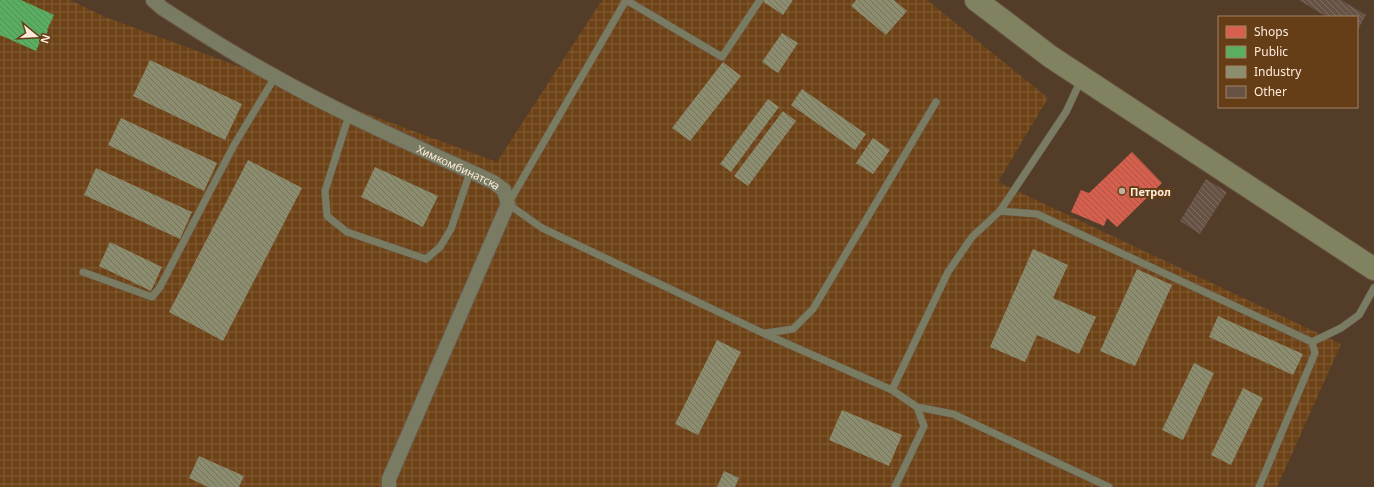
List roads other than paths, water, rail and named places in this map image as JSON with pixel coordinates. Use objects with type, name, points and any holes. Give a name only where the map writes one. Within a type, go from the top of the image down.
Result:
[{"type":"main road","points":[[976,0],[1051,57],[1082,78],[1374,269]]},
{"type":"street","name":"Химкомбинатска","points":[[153,0],[162,8],[223,48],[274,77],[349,115],[493,182],[504,190],[508,204],[389,478],[389,487]]},
{"type":"lane","points":[[760,0],[722,57],[626,0],[508,204],[542,228],[765,334],[892,390],[917,407],[953,414],[1109,487]]},
{"type":"lane","points":[[83,272],[152,297],[160,287],[234,145],[274,77]]},
{"type":"lane","points":[[892,390],[948,272],[972,237],[1000,210],[1066,112],[1082,78]]},
{"type":"lane","points":[[765,334],[793,329],[813,309],[936,102]]},
{"type":"lane","points":[[349,115],[325,191],[328,216],[347,232],[426,259],[440,247],[451,229],[470,172]]},
{"type":"lane","points":[[1000,210],[1037,214],[1312,342],[1315,353],[1259,487]]},
{"type":"lane","points":[[1312,342],[1341,328],[1359,315],[1374,288]]},
{"type":"lane","points":[[895,487],[924,426],[917,407]]},
{"type":"place","name":"Петрол","points":[[1122,191]]}]
